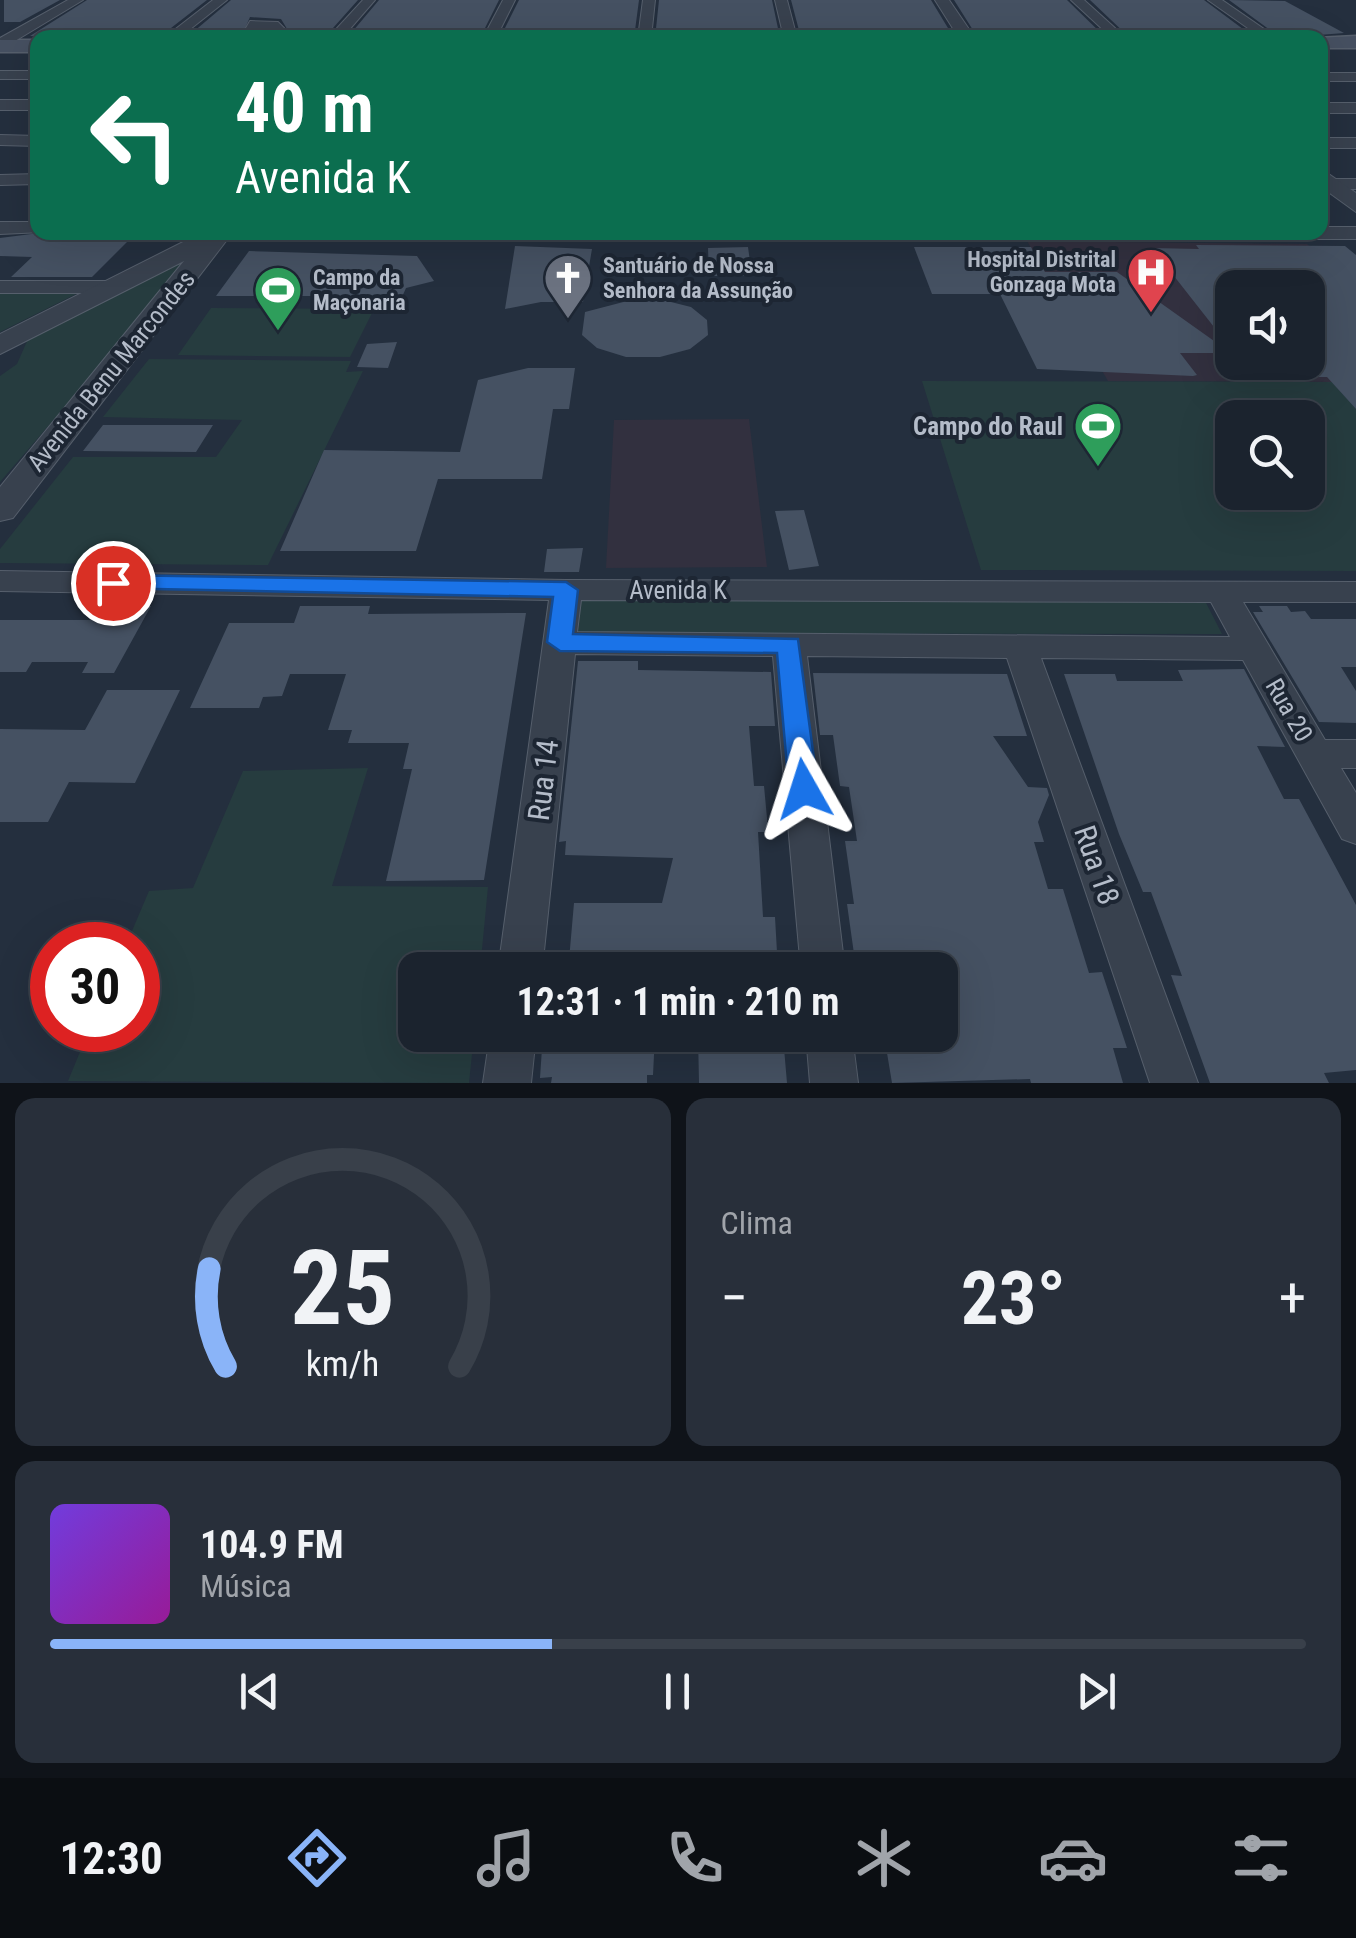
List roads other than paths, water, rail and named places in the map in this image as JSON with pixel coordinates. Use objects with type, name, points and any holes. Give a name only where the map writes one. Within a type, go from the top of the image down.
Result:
[{"type":"main road","points":[[2,43],[30,44]]},
{"type":"main road","points":[[1328,45],[1356,45]]},
{"type":"street","points":[[2,43],[77,0]]},
{"type":"street","points":[[181,30],[222,0]]},
{"type":"street","points":[[341,30],[369,0]]},
{"type":"street","points":[[492,30],[509,0]]},
{"type":"street","points":[[645,30],[649,0]]},
{"type":"street","points":[[782,0],[788,30]]},
{"type":"street","points":[[924,0],[941,30]]},
{"type":"street","points":[[942,0],[962,30]]},
{"type":"street","points":[[1077,0],[1111,30]]},
{"type":"street","points":[[1214,0],[1259,30]]},
{"type":"street","points":[[250,26],[274,25],[280,30]]},
{"type":"street","points":[[0,66],[30,48]]},
{"type":"street","points":[[0,75],[30,75]]},
{"type":"street","points":[[1328,77],[1356,77]]},
{"type":"street","points":[[0,105],[30,105]]},
{"type":"street","points":[[1328,108],[1356,108]]},
{"type":"street","points":[[0,140],[30,140]]},
{"type":"street","points":[[1328,143],[1356,143]]},
{"type":"street","points":[[0,180],[30,180]]},
{"type":"street","points":[[1328,181],[1356,184]]},
{"type":"street","points":[[1328,185],[1356,205]]},
{"type":"street","points":[[0,228],[30,228]]},
{"type":"street","points":[[1328,233],[1356,233]]},
{"type":"street","name":"Avenida Benu Marcondes","points":[[0,345],[205,240]]},
{"type":"street","name":"Avenida Benu Marcondes","points":[[0,510],[215,240]]},
{"type":"street","points":[[0,287],[111,287]]},
{"type":"street","points":[[0,354],[0,364]]},
{"type":"street","name":"Avenida K","points":[[0,581],[566,590],[1356,592]]},
{"type":"street","name":"Rua 14","points":[[522,952],[566,590]]},
{"type":"street","name":"Rua 20","points":[[1221,592],[1356,828]]},
{"type":"street","points":[[560,642],[1254,649]]},
{"type":"street","points":[[789,645],[820,952]]},
{"type":"street","name":"Rua 18","points":[[1020,647],[1174,1083]]},
{"type":"street","points":[[1314,754],[1356,754]]},
{"type":"street","points":[[507,1083],[511,1052]]},
{"type":"street","points":[[831,1052],[834,1083]]},
{"type":"place","name":"Hospital Distrital Gonzaga Mota","points":[[1151,314]]},
{"type":"place","name":"Santuário de Nossa Senhora da Assunção","points":[[568,320]]},
{"type":"place","name":"Campo da Maçonaria","points":[[278,332]]},
{"type":"place","name":"Campo do Raul","points":[[1098,468]]}]
